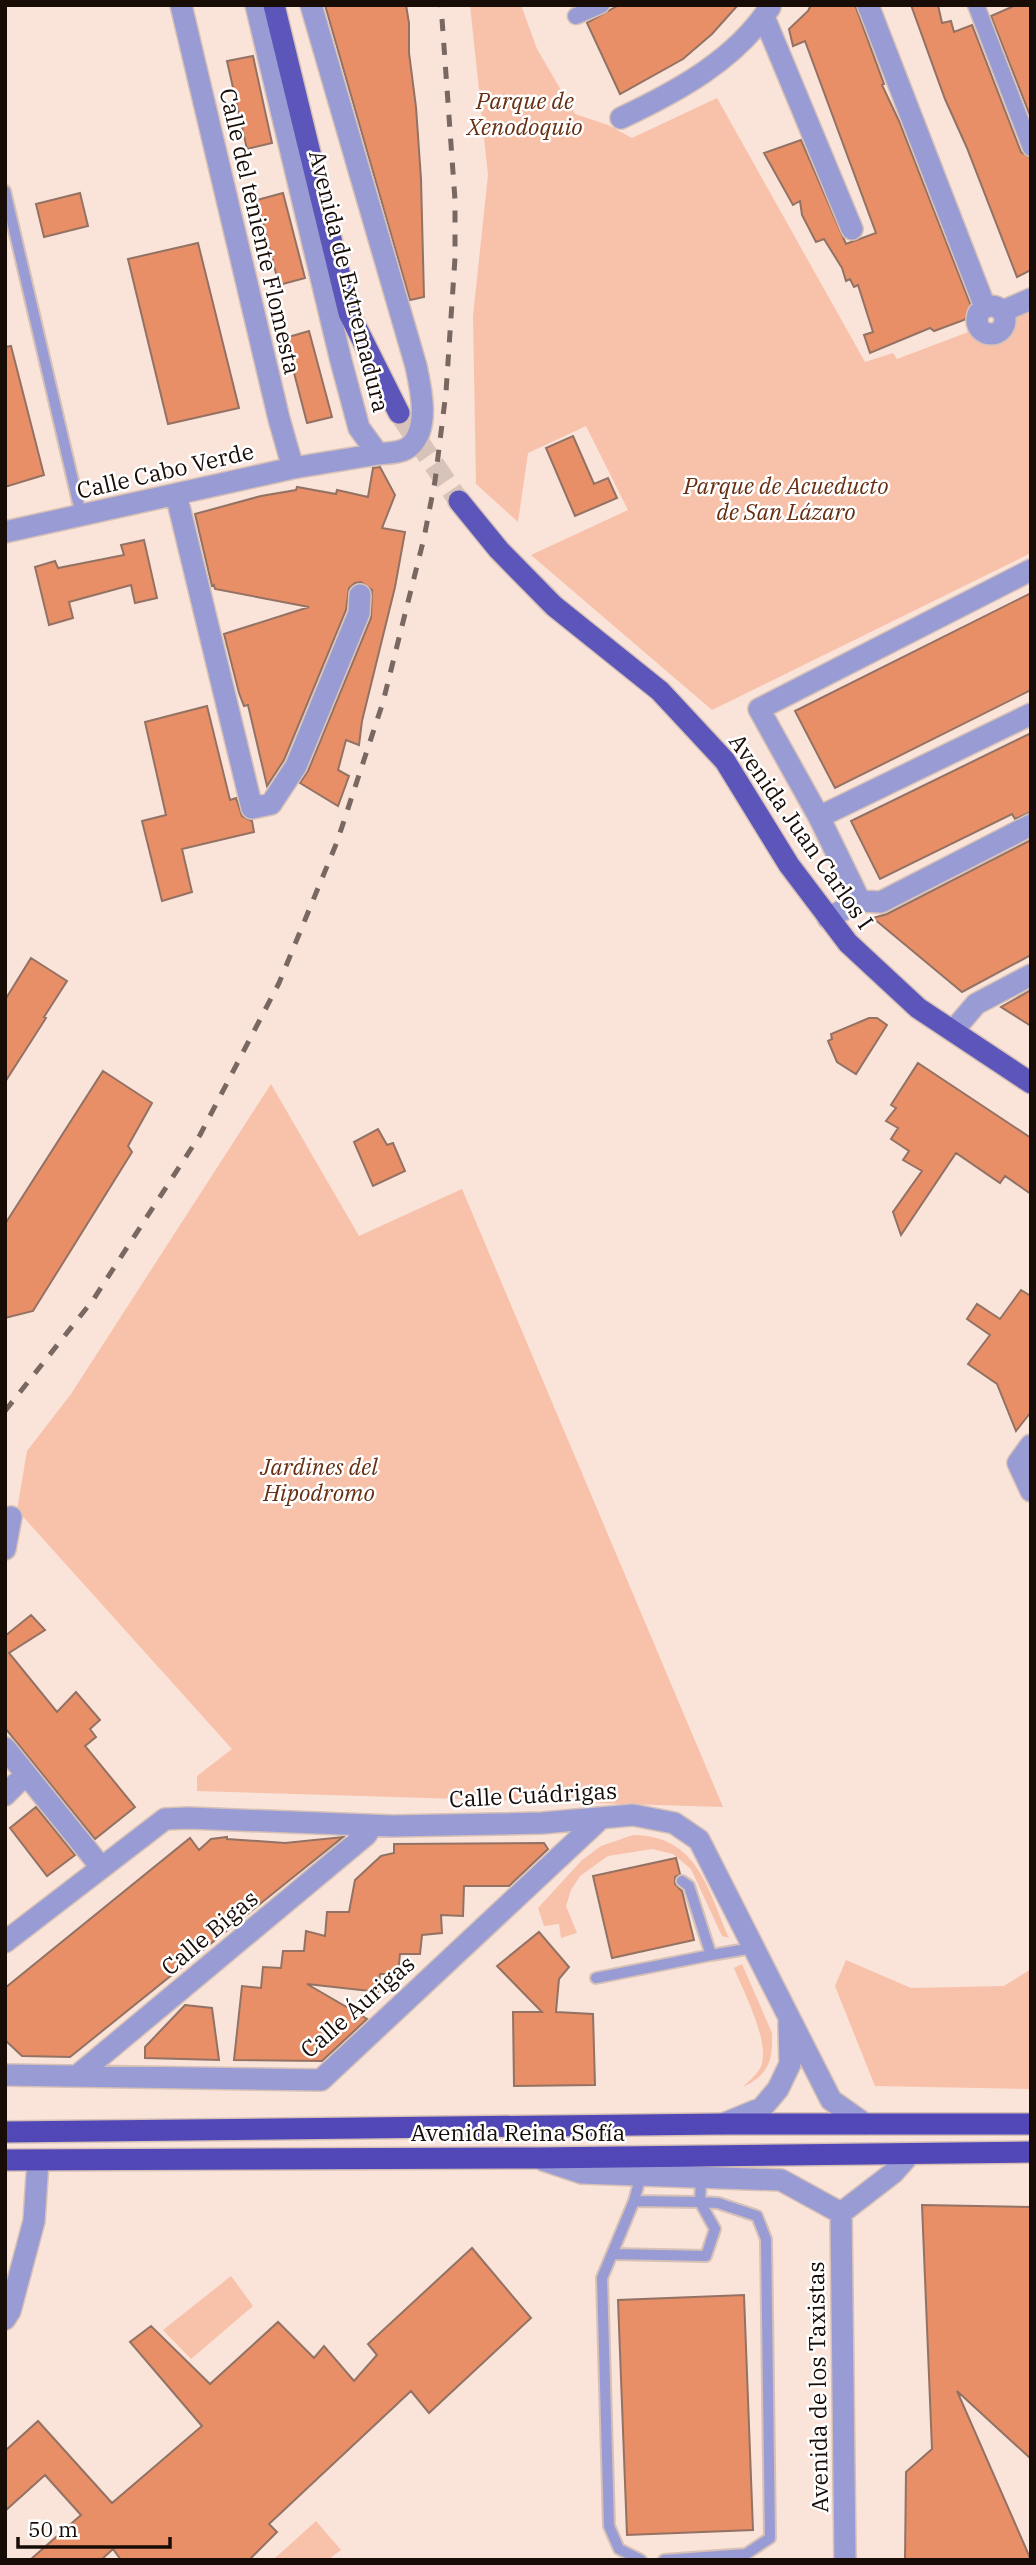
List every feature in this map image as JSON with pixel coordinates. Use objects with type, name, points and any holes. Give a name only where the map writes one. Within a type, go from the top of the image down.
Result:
[{"type":"highway","name":"Avenida Reina Sofía","points":[[5,2132],[722,2124],[1031,2124]]},
{"type":"highway","name":"Avenida Reina Sofía","points":[[5,2160],[537,2158],[1031,2152]]},
{"type":"main road","name":"Avenida de Extremadura","points":[[274,5],[349,313],[399,413]]},
{"type":"main road","name":"Avenida Juan Carlos I","points":[[459,500],[499,550],[554,606],[660,691],[725,761],[789,865],[848,943],[918,1008],[1031,1083]]},
{"type":"street","name":"Calle del teniente Flomesta","points":[[181,5],[293,468]]},
{"type":"street","name":"Avenida de Extremadura","points":[[256,5],[359,428],[378,454],[409,448],[419,433],[422,395],[416,366],[311,5]]},
{"type":"street","points":[[576,16],[601,5]]},
{"type":"street","points":[[868,5],[994,309],[1031,299]]},
{"type":"street","points":[[976,5],[1031,148]]},
{"type":"street","points":[[621,118],[665,97],[700,75],[734,47],[767,11],[852,229]]},
{"type":"street","points":[[336,459],[359,428]]},
{"type":"street","name":"Calle Cabo Verde","points":[[5,532],[336,459],[378,454]]},
{"type":"street","points":[[176,494],[252,808],[271,804],[296,766],[359,613],[360,595]]},
{"type":"street","points":[[860,901],[820,817],[759,709],[1031,570]]},
{"type":"street","points":[[820,817],[1031,714]]},
{"type":"street","points":[[828,918],[860,901],[881,902],[1031,825]]},
{"type":"street","points":[[953,1031],[976,1004],[1031,975]]},
{"type":"street","points":[[1025,1454],[1031,1491]]},
{"type":"street","points":[[5,1549],[11,1517]]},
{"type":"street","points":[[5,1748],[101,1867],[5,1942]]},
{"type":"street","points":[[5,1796],[26,1774]]},
{"type":"street","name":"Calle Cuádrigas","points":[[101,1867],[165,1819],[372,1826],[542,1823],[633,1815],[674,1823],[699,1840],[831,2100],[865,2124]]},
{"type":"street","name":"Calle Áurigas","points":[[5,2075],[321,2080],[600,1819]]},
{"type":"street","name":"Calle Bigas","points":[[78,2076],[366,1835],[372,1826]]},
{"type":"street","name":"Calle Cuádrigas","points":[[722,2124],[762,2108],[778,2089],[790,2064],[789,2018]]},
{"type":"street","points":[[537,2158],[582,2173],[781,2180],[841,2213],[893,2173],[910,2154]]},
{"type":"street","points":[[5,2319],[10,2311],[34,2221],[38,2161]]},
{"type":"street","name":"Avenida de los Taxistas","points":[[841,2213],[845,2560]]},
{"type":"lane","points":[[5,191],[81,515]]},
{"type":"lane","points":[[682,1881],[689,1886],[711,1955]]},
{"type":"lane","points":[[597,1978],[753,1948]]},
{"type":"lane","points":[[641,2175],[634,2201],[602,2278],[609,2526],[620,2549],[641,2560]]},
{"type":"lane","points":[[613,2254],[706,2256],[715,2228],[700,2202],[701,2178]]},
{"type":"lane","points":[[634,2201],[718,2203],[757,2217],[766,2239],[770,2538],[746,2554],[664,2560]]},
{"type":"green space","name":"Parque de Acueducto de San Lázaro","points":[[470,5],[521,5],[537,49],[575,114],[608,125],[632,138],[717,98],[865,362],[893,353],[897,359],[971,331],[981,342],[1000,344],[1014,332],[1012,314],[1031,307],[1031,553],[712,710],[531,555],[628,510],[586,426],[528,453],[518,522],[476,484],[473,316],[488,175]]},
{"type":"green space","name":"Jardines del Hipodromo","points":[[271,1084],[359,1236],[462,1189],[723,1807],[197,1791],[197,1776],[232,1749],[17,1510],[27,1451],[71,1394]]},
{"type":"green space","points":[[633,1835],[672,1844],[686,1855],[706,1884],[729,1938],[722,1936],[691,1869],[673,1854],[652,1849],[608,1856],[580,1876],[571,1890],[566,1906],[577,1933],[561,1938],[559,1924],[544,1926],[538,1908],[582,1860],[601,1846]]},
{"type":"green space","points":[[846,1960],[911,1988],[1004,1986],[1031,1969],[1031,2089],[875,2086],[835,1986]]},
{"type":"green space","points":[[742,1964],[772,2033],[768,2066],[759,2077],[743,2087],[759,2070],[763,2060],[763,2048],[756,2019],[734,1968]]},
{"type":"green space","points":[[231,2276],[253,2306],[191,2359],[163,2330]]},
{"type":"green space","points":[[316,2521],[341,2550],[328,2560],[273,2560]]},
{"type":"building","points":[[325,5],[406,5],[421,179],[424,297],[410,300]]},
{"type":"building","points":[[619,5],[738,5],[712,34],[683,59],[620,94],[587,23]]},
{"type":"building","points":[[811,5],[855,5],[884,84],[882,85],[899,121],[973,311],[964,320],[934,331],[930,328],[870,353],[864,335],[873,332],[858,285],[854,287],[850,279],[846,281],[842,268],[824,239],[816,242],[802,215],[800,201],[793,205],[764,153],[801,140],[846,244],[876,233],[805,41],[793,46],[789,29]]},
{"type":"building","points":[[911,5],[938,5],[942,23],[951,21],[954,32],[972,25],[1021,152],[1031,158],[1031,270],[1017,277],[945,99]]},
{"type":"building","points":[[1016,5],[1031,5],[1031,118],[991,16]]},
{"type":"building","points":[[253,56],[272,143],[247,149],[227,61]]},
{"type":"building","points":[[80,193],[88,226],[44,237],[36,204]]},
{"type":"building","points":[[283,193],[305,278],[279,285],[257,200]]},
{"type":"building","points":[[198,243],[239,408],[168,424],[128,259]]},
{"type":"building","points":[[309,331],[332,417],[307,423],[285,338]]},
{"type":"building","points":[[11,346],[44,475],[5,487],[5,347]]},
{"type":"building","points":[[573,436],[594,484],[608,478],[617,498],[575,516],[546,448]]},
{"type":"building","points":[[380,467],[395,495],[382,528],[405,532],[395,587],[362,721],[359,745],[346,740],[338,770],[349,776],[338,806],[300,783],[308,771],[371,618],[372,590],[361,582],[349,588],[346,610],[284,760],[267,786],[248,705],[244,706],[239,693],[224,634],[309,607],[215,589],[214,585],[212,586],[195,514],[261,496],[296,490],[297,487],[336,494],[337,490],[368,497],[373,468]]},
{"type":"building","points":[[144,540],[157,598],[135,603],[131,585],[69,602],[73,618],[49,625],[35,567],[55,561],[58,568],[124,555],[121,545]]},
{"type":"building","points":[[1031,593],[1031,690],[835,788],[795,711]]},
{"type":"building","points":[[207,706],[230,800],[236,798],[242,816],[252,821],[254,832],[182,849],[192,892],[162,901],[142,821],[166,815],[145,722]]},
{"type":"building","points":[[1031,733],[1031,812],[1015,819],[1012,814],[880,879],[851,821]]},
{"type":"building","points":[[1031,840],[1031,955],[962,992],[873,918],[887,914]]},
{"type":"building","points":[[31,958],[67,981],[5,1082],[5,1000]]},
{"type":"building","points":[[1031,990],[1031,1026],[1001,1007]]},
{"type":"building","points":[[869,1018],[877,1018],[887,1025],[856,1074],[837,1062],[828,1041],[832,1039],[831,1034]]},
{"type":"building","points":[[918,1063],[1031,1138],[1031,1194],[1005,1176],[1000,1183],[956,1153],[901,1235],[893,1212],[922,1171],[903,1160],[909,1151],[891,1139],[898,1128],[886,1121],[896,1108],[891,1105]]},
{"type":"building","points":[[103,1071],[152,1103],[128,1146],[132,1152],[33,1311],[5,1318],[5,1224]]},
{"type":"building","points":[[378,1129],[387,1145],[393,1143],[405,1171],[373,1186],[354,1142]]},
{"type":"building","points":[[1021,1290],[1031,1296],[1031,1412],[1016,1431],[997,1384],[968,1364],[990,1335],[967,1319],[977,1304],[1000,1319]]},
{"type":"building","points":[[31,1615],[45,1630],[9,1653],[57,1712],[76,1692],[100,1720],[90,1729],[96,1737],[85,1746],[135,1807],[95,1839],[5,1728],[5,1636]]},
{"type":"building","points":[[36,1807],[75,1855],[47,1876],[10,1828]]},
{"type":"building","points":[[227,1837],[285,1843],[343,1837],[70,2057],[22,2056],[5,2040],[5,1988],[190,1838],[199,1850],[211,1839]]},
{"type":"building","points":[[544,1843],[548,1849],[509,1886],[464,1886],[463,1916],[441,1915],[442,1933],[422,1935],[420,1954],[400,1954],[398,1974],[380,1974],[378,1992],[307,1984],[367,2019],[322,2061],[234,2060],[242,1986],[261,1988],[263,1967],[281,1968],[283,1951],[304,1951],[306,1931],[325,1936],[327,1912],[349,1912],[355,1880],[381,1856],[394,1853],[394,1844]]},
{"type":"building","points":[[676,1858],[680,1874],[675,1877],[675,1884],[682,1891],[694,1940],[612,1958],[593,1876]]},
{"type":"building","points":[[539,1932],[569,1967],[559,1979],[556,2012],[593,2014],[595,2085],[514,2086],[513,2012],[542,2012],[497,1966]]},
{"type":"building","points":[[185,2005],[212,2008],[219,2060],[145,2058],[145,2047]]},
{"type":"building","points":[[922,2205],[1031,2207],[1031,2459],[957,2391],[1031,2560],[905,2560],[906,2472],[932,2449]]},
{"type":"building","points":[[472,2248],[531,2318],[429,2413],[411,2391],[269,2524],[277,2532],[249,2560],[121,2560],[113,2549],[101,2560],[30,2560],[81,2515],[45,2475],[5,2511],[5,2451],[38,2421],[112,2503],[202,2426],[130,2342],[151,2326],[210,2384],[278,2322],[314,2358],[324,2346],[354,2381],[377,2355],[368,2344]]},
{"type":"building","points":[[744,2295],[753,2530],[627,2535],[618,2300]]},
{"type":"tunnel","points":[[399,413],[459,501]]},
{"type":"railway","points":[[5,1411],[93,1300],[200,1135],[279,983],[337,842],[383,702],[424,538],[435,481],[446,392],[455,258],[455,200],[441,5]]},
{"type":"park label","name":"Parque de Xenodoquio","points":[[525,113]]}]
